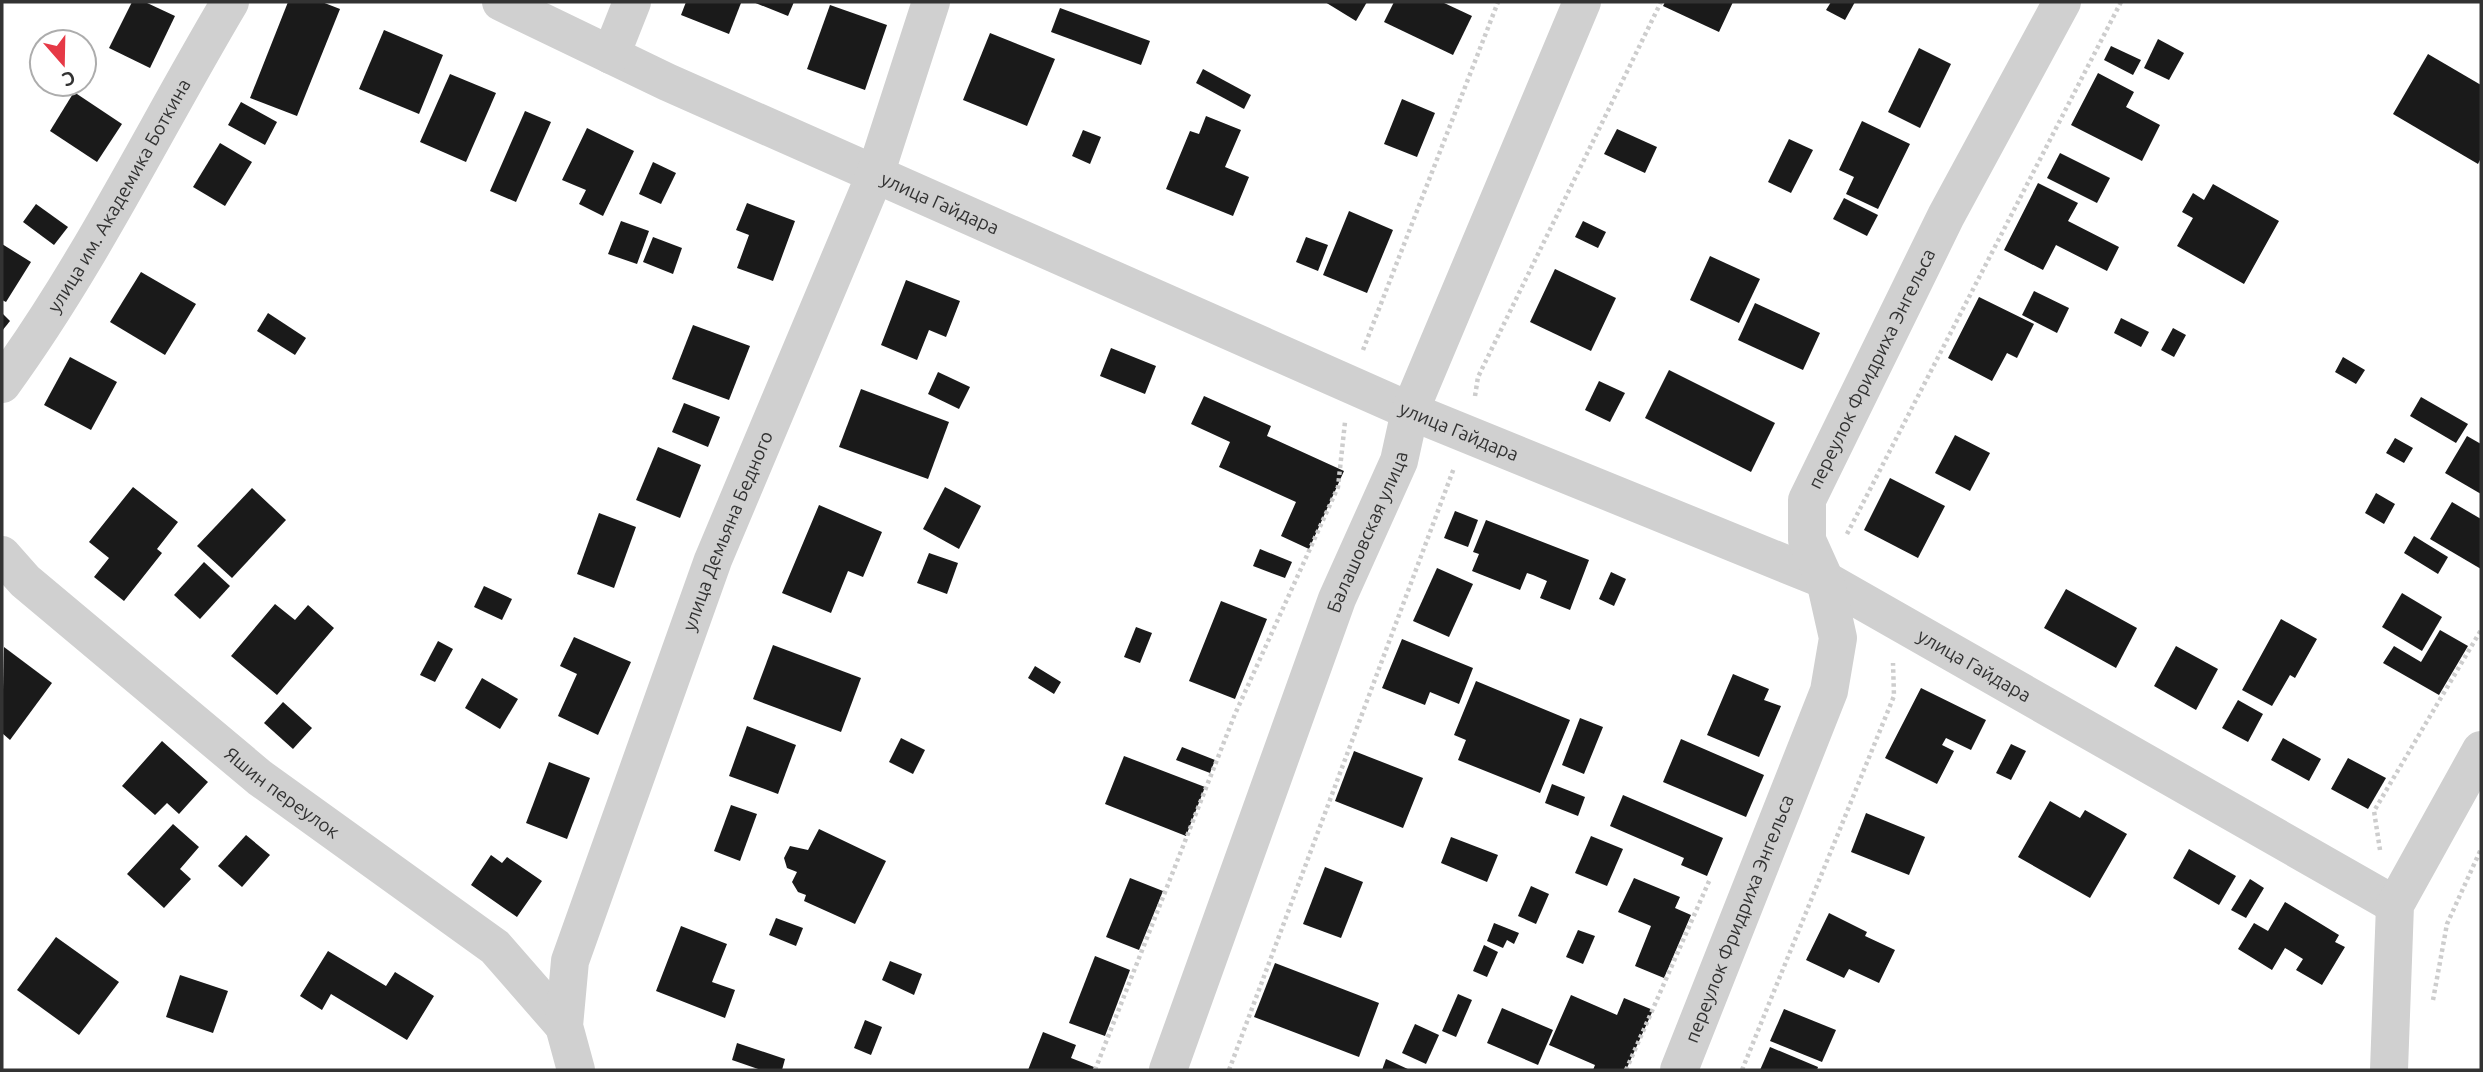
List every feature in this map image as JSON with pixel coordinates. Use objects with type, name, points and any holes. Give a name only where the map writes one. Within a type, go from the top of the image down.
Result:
[{"type":"street","name":"улица им. Академика Боткина","points":[[2,384],[43,327],[100,236],[230,2]]},
{"type":"street","name":"улица Гайдара","points":[[501,2],[875,175],[1410,411],[1825,580],[2395,905]]},
{"type":"street","points":[[611,55],[632,2]]},
{"type":"street","name":"улица Демьяна Бедного","points":[[576,1070],[564,1026],[570,961],[713,560],[875,175],[931,2]]},
{"type":"street","name":"Балашовская улица","points":[[1168,1070],[1337,599],[1399,461],[1410,411],[1582,2]]},
{"type":"street","name":"переулок Фридриха Энгельса","points":[[1679,1070],[1829,691],[1838,638],[1825,580],[1807,540],[1807,500],[1946,216],[2063,2]]},
{"type":"street","name":"Яшин переулок","points":[[2,555],[25,581],[260,778],[495,947],[564,1026]]},
{"type":"street","points":[[2389,1070],[2395,905],[2481,750]]},
{"type":"path","points":[[1095,1070],[1235,714],[1338,487],[1349,383],[1498,2]]},
{"type":"path","points":[[1229,1070],[1434,519],[1468,435],[1478,377],[1661,2]]},
{"type":"path","points":[[1825,580],[2121,2]]},
{"type":"path","points":[[1742,1070],[1895,696],[1890,617]]},
{"type":"path","points":[[2432,1008],[2447,924],[2481,849]]},
{"type":"path","points":[[1626,1070],[1712,875]]},
{"type":"building","points":[[132,2],[145,2],[175,16],[150,68],[109,48]]},
{"type":"building","points":[[288,2],[322,2],[340,9],[297,116],[250,98]]},
{"type":"building","points":[[686,2],[741,3],[729,34],[681,15]]},
{"type":"building","points":[[753,2],[794,2],[788,16]]},
{"type":"building","points":[[1325,2],[1367,2],[1356,21]]},
{"type":"building","points":[[1394,2],[1442,2],[1472,16],[1453,55],[1384,22]]},
{"type":"building","points":[[1665,2],[1733,2],[1719,32],[1663,6]]},
{"type":"building","points":[[1831,2],[1855,2],[1845,20],[1826,10]]},
{"type":"building","points":[[830,5],[887,25],[865,90],[807,69]]},
{"type":"building","points":[[1060,8],[1150,41],[1141,65],[1051,32]]},
{"type":"building","points":[[384,30],[443,55],[419,114],[359,89]]},
{"type":"building","points":[[990,33],[1055,59],[1027,126],[963,100]]},
{"type":"building","points":[[2158,39],[2184,53],[2169,80],[2144,68]]},
{"type":"building","points":[[2111,46],[2141,60],[2133,75],[2104,60]]},
{"type":"building","points":[[1919,48],[1951,64],[1920,128],[1888,112]]},
{"type":"building","points":[[2428,54],[2481,85],[2481,158],[2478,164],[2393,114]]},
{"type":"building","points":[[1203,69],[1251,95],[1244,109],[1196,83]]},
{"type":"building","points":[[2098,73],[2134,92],[2126,107],[2160,125],[2142,161],[2071,125]]},
{"type":"building","points":[[450,74],[496,93],[466,162],[420,142]]},
{"type":"building","points":[[70,98],[83,98],[122,124],[97,162],[50,131]]},
{"type":"building","points":[[1402,99],[1435,113],[1417,157],[1384,144]]},
{"type":"building","points":[[241,102],[277,122],[265,145],[228,125]]},
{"type":"building","points":[[525,111],[551,122],[516,202],[490,191]]},
{"type":"building","points":[[1206,116],[1241,130],[1225,167],[1249,177],[1233,216],[1166,189],[1190,131],[1199,134]]},
{"type":"building","points":[[1862,121],[1910,144],[1878,209],[1846,194],[1854,177],[1839,170]]},
{"type":"building","points":[[587,128],[634,151],[603,216],[579,204],[586,190],[562,180]]},
{"type":"building","points":[[1617,129],[1657,147],[1645,173],[1604,154]]},
{"type":"building","points":[[1083,130],[1101,137],[1090,164],[1072,156]]},
{"type":"building","points":[[1789,139],[1813,150],[1791,193],[1768,182]]},
{"type":"building","points":[[220,143],[252,162],[225,206],[193,187]]},
{"type":"building","points":[[2060,153],[2110,178],[2097,203],[2047,178]]},
{"type":"building","points":[[653,162],[676,173],[661,204],[639,194]]},
{"type":"building","points":[[2038,183],[2078,203],[2068,221],[2119,247],[2107,271],[2056,245],[2043,270],[2004,250]]},
{"type":"building","points":[[2213,184],[2279,221],[2244,284],[2177,246],[2193,218],[2182,212],[2193,193],[2204,200]]},
{"type":"building","points":[[1844,198],[1878,215],[1867,236],[1833,219]]},
{"type":"building","points":[[747,203],[795,221],[773,281],[737,268],[749,235],[736,230]]},
{"type":"building","points":[[36,204],[68,227],[54,245],[23,222]]},
{"type":"building","points":[[1349,211],[1393,230],[1367,293],[1323,275]]},
{"type":"building","points":[[621,221],[649,231],[637,264],[608,254]]},
{"type":"building","points":[[1583,221],[1606,232],[1598,248],[1575,237]]},
{"type":"building","points":[[653,237],[682,248],[673,274],[643,262]]},
{"type":"building","points":[[1306,237],[1328,245],[1318,271],[1296,262]]},
{"type":"building","points":[[2,244],[31,262],[6,302],[2,300]]},
{"type":"building","points":[[1710,256],[1760,279],[1739,323],[1690,300]]},
{"type":"building","points":[[1555,269],[1616,298],[1591,351],[1530,322]]},
{"type":"building","points":[[141,272],[196,304],[165,355],[110,322]]},
{"type":"building","points":[[906,280],[960,301],[946,337],[929,330],[917,360],[881,345]]},
{"type":"building","points":[[2034,291],[2069,308],[2057,333],[2022,315]]},
{"type":"building","points":[[1979,297],[2034,324],[2017,358],[2007,353],[1992,381],[1948,358]]},
{"type":"building","points":[[1755,303],[1820,333],[1803,370],[1738,340]]},
{"type":"building","points":[[2,313],[10,321],[2,331]]},
{"type":"building","points":[[268,313],[306,338],[295,355],[257,331]]},
{"type":"building","points":[[2121,318],[2149,332],[2141,347],[2114,333]]},
{"type":"building","points":[[693,325],[750,346],[729,400],[672,379]]},
{"type":"building","points":[[2173,328],[2186,335],[2174,357],[2161,350]]},
{"type":"building","points":[[1111,348],[1156,366],[1145,394],[1100,376]]},
{"type":"building","points":[[70,357],[117,382],[91,430],[44,405]]},
{"type":"building","points":[[2343,357],[2365,370],[2356,384],[2335,372]]},
{"type":"building","points":[[1669,370],[1775,423],[1751,472],[1645,418]]},
{"type":"building","points":[[938,372],[970,387],[959,409],[928,394]]},
{"type":"building","points":[[1599,381],[1625,393],[1610,422],[1585,410]]},
{"type":"building","points":[[861,389],[949,422],[928,479],[839,447]]},
{"type":"building","points":[[1204,396],[1271,426],[1267,436],[1344,471],[1309,549],[1281,536],[1296,502],[1219,467],[1230,442],[1191,424]]},
{"type":"building","points":[[2421,397],[2468,424],[2456,443],[2410,416]]},
{"type":"building","points":[[684,403],[720,417],[708,447],[672,432]]},
{"type":"building","points":[[1955,435],[1990,453],[1970,491],[1935,473]]},
{"type":"building","points":[[2467,436],[2481,444],[2481,494],[2445,473]]},
{"type":"building","points":[[2395,438],[2413,448],[2404,463],[2386,453]]},
{"type":"building","points":[[658,447],[701,465],[680,518],[636,500]]},
{"type":"building","points":[[1890,478],[1945,506],[1918,558],[1864,530]]},
{"type":"building","points":[[133,487],[178,522],[157,549],[162,553],[124,601],[94,577],[109,558],[89,542]]},
{"type":"building","points":[[945,487],[981,506],[959,549],[923,529]]},
{"type":"building","points":[[252,488],[286,520],[232,578],[197,546]]},
{"type":"building","points":[[2376,493],[2395,504],[2384,524],[2365,513]]},
{"type":"building","points":[[2452,502],[2481,519],[2481,569],[2430,539]]},
{"type":"building","points":[[819,505],[882,532],[863,577],[848,571],[831,613],[782,593]]},
{"type":"building","points":[[1455,511],[1478,520],[1468,547],[1444,538]]},
{"type":"building","points":[[599,513],[636,527],[614,588],[577,574]]},
{"type":"building","points":[[1486,520],[1589,560],[1570,610],[1540,598],[1547,581],[1533,575],[1527,573],[1520,590],[1472,571],[1479,554],[1473,552]]},
{"type":"building","points":[[2414,536],[2448,557],[2438,574],[2404,553]]},
{"type":"building","points":[[1260,549],[1292,562],[1285,578],[1253,566]]},
{"type":"building","points":[[929,553],[958,563],[947,594],[917,583]]},
{"type":"building","points":[[204,562],[230,586],[200,619],[174,595]]},
{"type":"building","points":[[1437,568],[1473,584],[1449,637],[1413,621]]},
{"type":"building","points":[[1611,572],[1626,579],[1614,606],[1599,599]]},
{"type":"building","points":[[484,586],[512,599],[502,620],[474,607]]},
{"type":"building","points":[[2066,589],[2137,628],[2116,668],[2044,628]]},
{"type":"building","points":[[2402,593],[2442,617],[2422,651],[2382,627]]},
{"type":"building","points":[[1221,601],[1267,619],[1235,699],[1189,681]]},
{"type":"building","points":[[275,604],[295,620],[308,605],[334,628],[277,695],[231,656]]},
{"type":"building","points":[[2281,619],[2317,639],[2295,678],[2290,675],[2272,706],[2242,690]]},
{"type":"building","points":[[1136,627],[1152,633],[1140,663],[1124,657]]},
{"type":"building","points":[[2440,630],[2468,646],[2439,695],[2383,663],[2394,646],[2421,662]]},
{"type":"building","points":[[574,637],[631,662],[598,735],[558,716],[577,674],[560,666]]},
{"type":"building","points":[[1402,639],[1473,668],[1459,704],[1430,692],[1425,705],[1382,688]]},
{"type":"building","points":[[438,641],[453,649],[435,682],[420,675]]},
{"type":"building","points":[[773,645],[861,678],[841,732],[753,699]]},
{"type":"building","points":[[2176,646],[2218,669],[2196,710],[2154,686]]},
{"type":"building","points":[[4,647],[52,683],[10,740],[2,733]]},
{"type":"building","points":[[1035,666],[1061,682],[1054,694],[1028,678]]},
{"type":"building","points":[[1733,674],[1769,689],[1764,700],[1781,706],[1759,757],[1707,735]]},
{"type":"building","points":[[482,678],[518,699],[500,729],[465,708]]},
{"type":"building","points":[[1476,681],[1570,720],[1540,793],[1458,760],[1466,740],[1454,735]]},
{"type":"building","points":[[1921,688],[1986,720],[1971,750],[1946,738],[1942,745],[1954,751],[1937,784],[1885,758]]},
{"type":"building","points":[[2238,700],[2263,714],[2248,742],[2222,728]]},
{"type":"building","points":[[283,702],[312,728],[293,749],[264,723]]},
{"type":"building","points":[[1580,718],[1603,727],[1584,774],[1562,765]]},
{"type":"building","points":[[747,726],[796,745],[778,794],[729,776]]},
{"type":"building","points":[[901,738],[925,750],[913,774],[889,762]]},
{"type":"building","points":[[2283,738],[2321,759],[2309,781],[2271,760]]},
{"type":"building","points":[[1681,739],[1764,775],[1746,817],[1663,782]]},
{"type":"building","points":[[162,741],[208,782],[179,814],[167,803],[155,815],[122,786]]},
{"type":"building","points":[[2011,744],[2026,751],[2011,780],[1996,773]]},
{"type":"building","points":[[1182,747],[1215,760],[1210,773],[1176,760]]},
{"type":"building","points":[[1354,751],[1423,778],[1403,828],[1335,801]]},
{"type":"building","points":[[1124,756],[1205,787],[1186,836],[1105,804]]},
{"type":"building","points":[[2348,758],[2386,778],[2368,809],[2331,789]]},
{"type":"building","points":[[549,762],[590,778],[567,839],[526,823]]},
{"type":"building","points":[[1552,784],[1585,797],[1578,816],[1545,803]]},
{"type":"building","points":[[1623,795],[1723,838],[1707,876],[1681,865],[1684,858],[1610,826]]},
{"type":"building","points":[[2050,801],[2080,818],[2085,810],[2127,834],[2090,898],[2018,857]]},
{"type":"building","points":[[731,805],[757,814],[740,861],[714,851]]},
{"type":"building","points":[[1866,813],[1925,837],[1909,875],[1851,852]]},
{"type":"building","points":[[173,824],[199,847],[180,869],[191,879],[164,908],[127,874]]},
{"type":"building","points":[[819,829],[886,861],[855,924],[804,901],[806,895],[798,892],[792,882],[797,872],[787,868],[784,858],[790,846],[808,850]]},
{"type":"building","points":[[246,835],[270,855],[242,887],[218,866]]},
{"type":"building","points":[[1591,836],[1623,849],[1607,886],[1575,873]]},
{"type":"building","points":[[1451,837],[1498,855],[1487,882],[1441,863]]},
{"type":"building","points":[[2189,849],[2236,876],[2219,905],[2173,878]]},
{"type":"building","points":[[491,855],[502,863],[507,857],[542,881],[517,917],[471,885]]},
{"type":"building","points":[[1325,867],[1363,882],[1341,938],[1303,924]]},
{"type":"building","points":[[1130,878],[1163,891],[1139,950],[1106,937]]},
{"type":"building","points":[[1634,878],[1680,897],[1675,908],[1691,915],[1664,978],[1635,966],[1651,926],[1618,912]]},
{"type":"building","points":[[2250,879],[2264,888],[2246,918],[2231,910]]},
{"type":"building","points":[[1531,886],[1549,894],[1536,924],[1518,916]]},
{"type":"building","points":[[2285,902],[2339,935],[2335,942],[2345,947],[2322,985],[2296,970],[2303,959],[2285,948],[2272,970],[2238,949],[2254,923],[2268,931]]},
{"type":"building","points":[[1829,913],[1867,932],[1865,936],[1895,950],[1879,983],[1849,969],[1844,978],[1806,960]]},
{"type":"building","points":[[776,918],[803,928],[796,946],[769,935]]},
{"type":"building","points":[[1494,923],[1519,933],[1514,944],[1507,940],[1503,948],[1487,941]]},
{"type":"building","points":[[681,926],[727,944],[712,982],[735,990],[725,1018],[656,991]]},
{"type":"building","points":[[1578,930],[1595,936],[1583,964],[1566,957]]},
{"type":"building","points":[[56,937],[119,982],[79,1035],[17,990]]},
{"type":"building","points":[[1484,945],[1498,952],[1487,977],[1473,971]]},
{"type":"building","points":[[328,951],[386,986],[395,972],[434,996],[407,1040],[331,994],[322,1010],[300,996]]},
{"type":"building","points":[[1095,956],[1130,970],[1105,1036],[1069,1023]]},
{"type":"building","points":[[890,961],[922,974],[914,995],[882,980]]},
{"type":"building","points":[[1275,963],[1379,1003],[1359,1057],[1254,1017]]},
{"type":"building","points":[[180,975],[228,991],[213,1033],[166,1017]]},
{"type":"building","points":[[1458,994],[1472,1000],[1456,1037],[1442,1031]]},
{"type":"building","points":[[1571,995],[1617,1015],[1624,998],[1653,1010],[1626,1070],[1593,1070],[1595,1065],[1549,1045]]},
{"type":"building","points":[[1502,1008],[1553,1030],[1538,1065],[1487,1043]]},
{"type":"building","points":[[1784,1009],[1836,1030],[1822,1062],[1770,1041]]},
{"type":"building","points":[[865,1020],[882,1027],[871,1055],[854,1048]]},
{"type":"building","points":[[1415,1024],[1439,1035],[1426,1064],[1402,1053]]},
{"type":"building","points":[[1043,1032],[1076,1045],[1071,1058],[1094,1067],[1093,1070],[1028,1070]]},
{"type":"building","points":[[737,1043],[785,1059],[782,1070],[761,1070],[732,1060]]},
{"type":"building","points":[[1770,1047],[1818,1067],[1817,1070],[1760,1070]]},
{"type":"building","points":[[1386,1059],[1410,1070],[1382,1070]]}]
